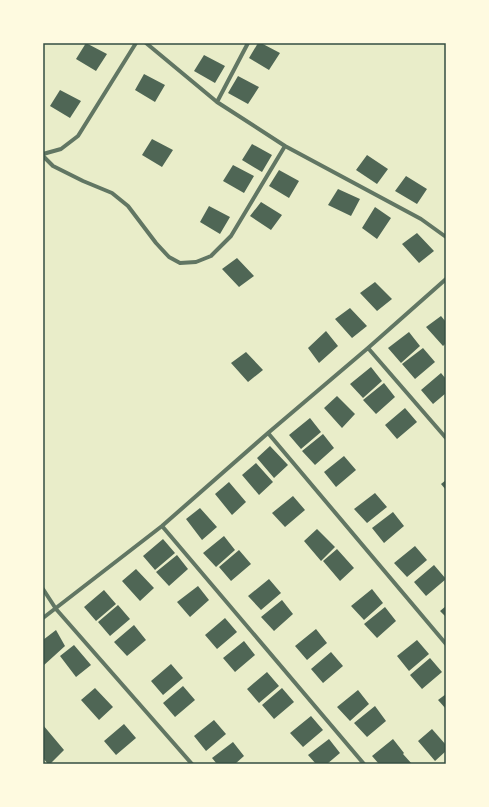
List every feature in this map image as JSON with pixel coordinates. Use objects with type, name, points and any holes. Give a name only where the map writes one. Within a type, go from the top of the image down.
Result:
[{"type":"street","points":[[136,43],[78,136],[62,149],[43,155],[53,166],[112,193],[128,206],[168,257],[180,263],[196,262],[211,256],[231,236],[285,146]]},
{"type":"street","points":[[146,43],[217,102],[285,146],[420,219],[446,237]]},
{"type":"street","points":[[217,102],[248,43]]},
{"type":"street","points":[[43,618],[162,526],[446,279]]},
{"type":"street","points":[[368,348],[446,438]]},
{"type":"street","points":[[268,433],[446,644]]},
{"type":"street","points":[[162,526],[364,764]]},
{"type":"street","points":[[43,589],[56,609],[192,764]]},
{"type":"building","points":[[86,43],[107,54],[96,71],[76,59]]},
{"type":"building","points":[[258,43],[261,43],[280,53],[269,70],[249,58]]},
{"type":"building","points":[[204,55],[225,66],[215,83],[194,71]]},
{"type":"building","points":[[144,74],[165,85],[155,102],[135,90]]},
{"type":"building","points":[[238,76],[259,87],[248,104],[228,93]]},
{"type":"building","points":[[60,90],[81,101],[70,118],[50,106]]},
{"type":"building","points":[[152,139],[173,150],[162,167],[142,155]]},
{"type":"building","points":[[252,144],[272,155],[262,172],[242,160]]},
{"type":"building","points":[[367,155],[388,169],[377,184],[356,170]]},
{"type":"building","points":[[233,165],[254,176],[244,193],[223,181]]},
{"type":"building","points":[[279,170],[299,181],[289,198],[269,186]]},
{"type":"building","points":[[406,176],[427,189],[417,204],[395,191]]},
{"type":"building","points":[[338,189],[360,199],[351,216],[328,205]]},
{"type":"building","points":[[261,202],[282,215],[271,230],[250,216]]},
{"type":"building","points":[[209,206],[230,217],[220,234],[200,222]]},
{"type":"building","points":[[375,207],[391,218],[377,239],[362,228]]},
{"type":"building","points":[[417,233],[434,251],[419,263],[402,244]]},
{"type":"building","points":[[237,258],[254,276],[239,287],[222,269]]},
{"type":"building","points":[[375,282],[392,299],[377,311],[360,293]]},
{"type":"building","points":[[350,308],[367,326],[352,338],[335,319]]},
{"type":"building","points":[[441,316],[446,322],[446,343],[443,346],[426,327]]},
{"type":"building","points":[[326,331],[338,346],[319,363],[308,348]]},
{"type":"building","points":[[409,332],[420,346],[401,363],[388,348]]},
{"type":"building","points":[[423,348],[435,362],[415,379],[402,364]]},
{"type":"building","points":[[246,352],[263,370],[248,382],[231,363]]},
{"type":"building","points":[[371,367],[382,381],[363,398],[350,384]]},
{"type":"building","points":[[441,373],[446,379],[446,393],[433,404],[421,390]]},
{"type":"building","points":[[384,383],[395,397],[376,414],[363,400]]},
{"type":"building","points":[[337,396],[355,414],[342,428],[324,408]]},
{"type":"building","points":[[405,408],[417,422],[397,439],[385,425]]},
{"type":"building","points":[[310,418],[321,432],[301,449],[289,435]]},
{"type":"building","points":[[323,434],[334,448],[315,465],[302,451]]},
{"type":"building","points":[[270,446],[288,465],[274,478],[257,458]]},
{"type":"building","points":[[344,456],[356,470],[336,487],[324,472]]},
{"type":"building","points":[[256,463],[273,482],[259,495],[242,475]]},
{"type":"building","points":[[446,480],[446,490],[441,484]]},
{"type":"building","points":[[229,482],[246,502],[232,515],[215,494]]},
{"type":"building","points":[[375,493],[387,507],[367,523],[354,509]]},
{"type":"building","points":[[293,496],[305,510],[285,527],[272,513]]},
{"type":"building","points":[[200,508],[217,527],[202,540],[186,519]]},
{"type":"building","points":[[393,512],[404,526],[384,543],[372,528]]},
{"type":"building","points":[[317,529],[335,547],[321,561],[304,541]]},
{"type":"building","points":[[224,536],[235,550],[216,567],[203,553]]},
{"type":"building","points":[[163,539],[175,553],[155,570],[143,556]]},
{"type":"building","points":[[415,546],[427,560],[407,577],[394,563]]},
{"type":"building","points":[[337,549],[354,568],[340,581],[323,561]]},
{"type":"building","points":[[239,550],[251,564],[231,581],[219,567]]},
{"type":"building","points":[[177,555],[188,569],[169,586],[156,572]]},
{"type":"building","points":[[434,565],[446,579],[426,596],[414,582]]},
{"type":"building","points":[[136,569],[154,588],[140,601],[122,581]]},
{"type":"building","points":[[269,579],[281,593],[261,610],[248,596]]},
{"type":"building","points":[[198,586],[209,600],[190,617],[177,602]]},
{"type":"building","points":[[372,589],[383,603],[364,620],[351,606]]},
{"type":"building","points":[[104,590],[116,604],[96,621],[84,607]]},
{"type":"building","points":[[282,600],[293,614],[274,631],[261,617]]},
{"type":"building","points":[[118,605],[130,619],[110,636],[98,622]]},
{"type":"building","points":[[446,606],[446,617],[440,611]]},
{"type":"building","points":[[385,607],[396,621],[377,638],[364,624]]},
{"type":"building","points":[[225,618],[237,632],[217,649],[205,635]]},
{"type":"building","points":[[134,625],[146,640],[127,656],[114,642]]},
{"type":"building","points":[[316,629],[327,643],[307,660],[295,646]]},
{"type":"building","points":[[56,630],[65,646],[43,666],[43,640]]},
{"type":"building","points":[[417,640],[429,654],[409,671],[397,656]]},
{"type":"building","points":[[244,641],[255,655],[235,672],[223,658]]},
{"type":"building","points":[[74,645],[91,665],[76,677],[60,656]]},
{"type":"building","points":[[331,652],[343,666],[323,683],[311,669]]},
{"type":"building","points":[[430,658],[442,672],[422,689],[410,675]]},
{"type":"building","points":[[171,664],[183,678],[163,695],[151,681]]},
{"type":"building","points":[[267,672],[279,686],[259,703],[247,689]]},
{"type":"building","points":[[183,686],[195,700],[175,717],[163,703]]},
{"type":"building","points":[[95,688],[113,707],[99,720],[81,700]]},
{"type":"building","points":[[282,688],[294,702],[274,719],[262,705]]},
{"type":"building","points":[[358,690],[369,704],[350,721],[337,707]]},
{"type":"building","points":[[446,694],[446,709],[438,700]]},
{"type":"building","points":[[375,706],[386,721],[367,737],[354,723]]},
{"type":"building","points":[[311,716],[323,730],[303,747],[290,733]]},
{"type":"building","points":[[214,720],[226,734],[206,751],[194,736]]},
{"type":"building","points":[[124,724],[136,738],[116,755],[104,741]]},
{"type":"building","points":[[43,725],[64,750],[50,764],[48,764],[43,758]]},
{"type":"building","points":[[432,729],[446,745],[446,751],[435,761],[418,741]]},
{"type":"building","points":[[329,739],[340,753],[327,764],[316,764],[308,755]]},
{"type":"building","points":[[393,739],[412,764],[379,764],[372,756]]},
{"type":"building","points":[[233,742],[244,756],[235,764],[217,764],[212,758]]}]
